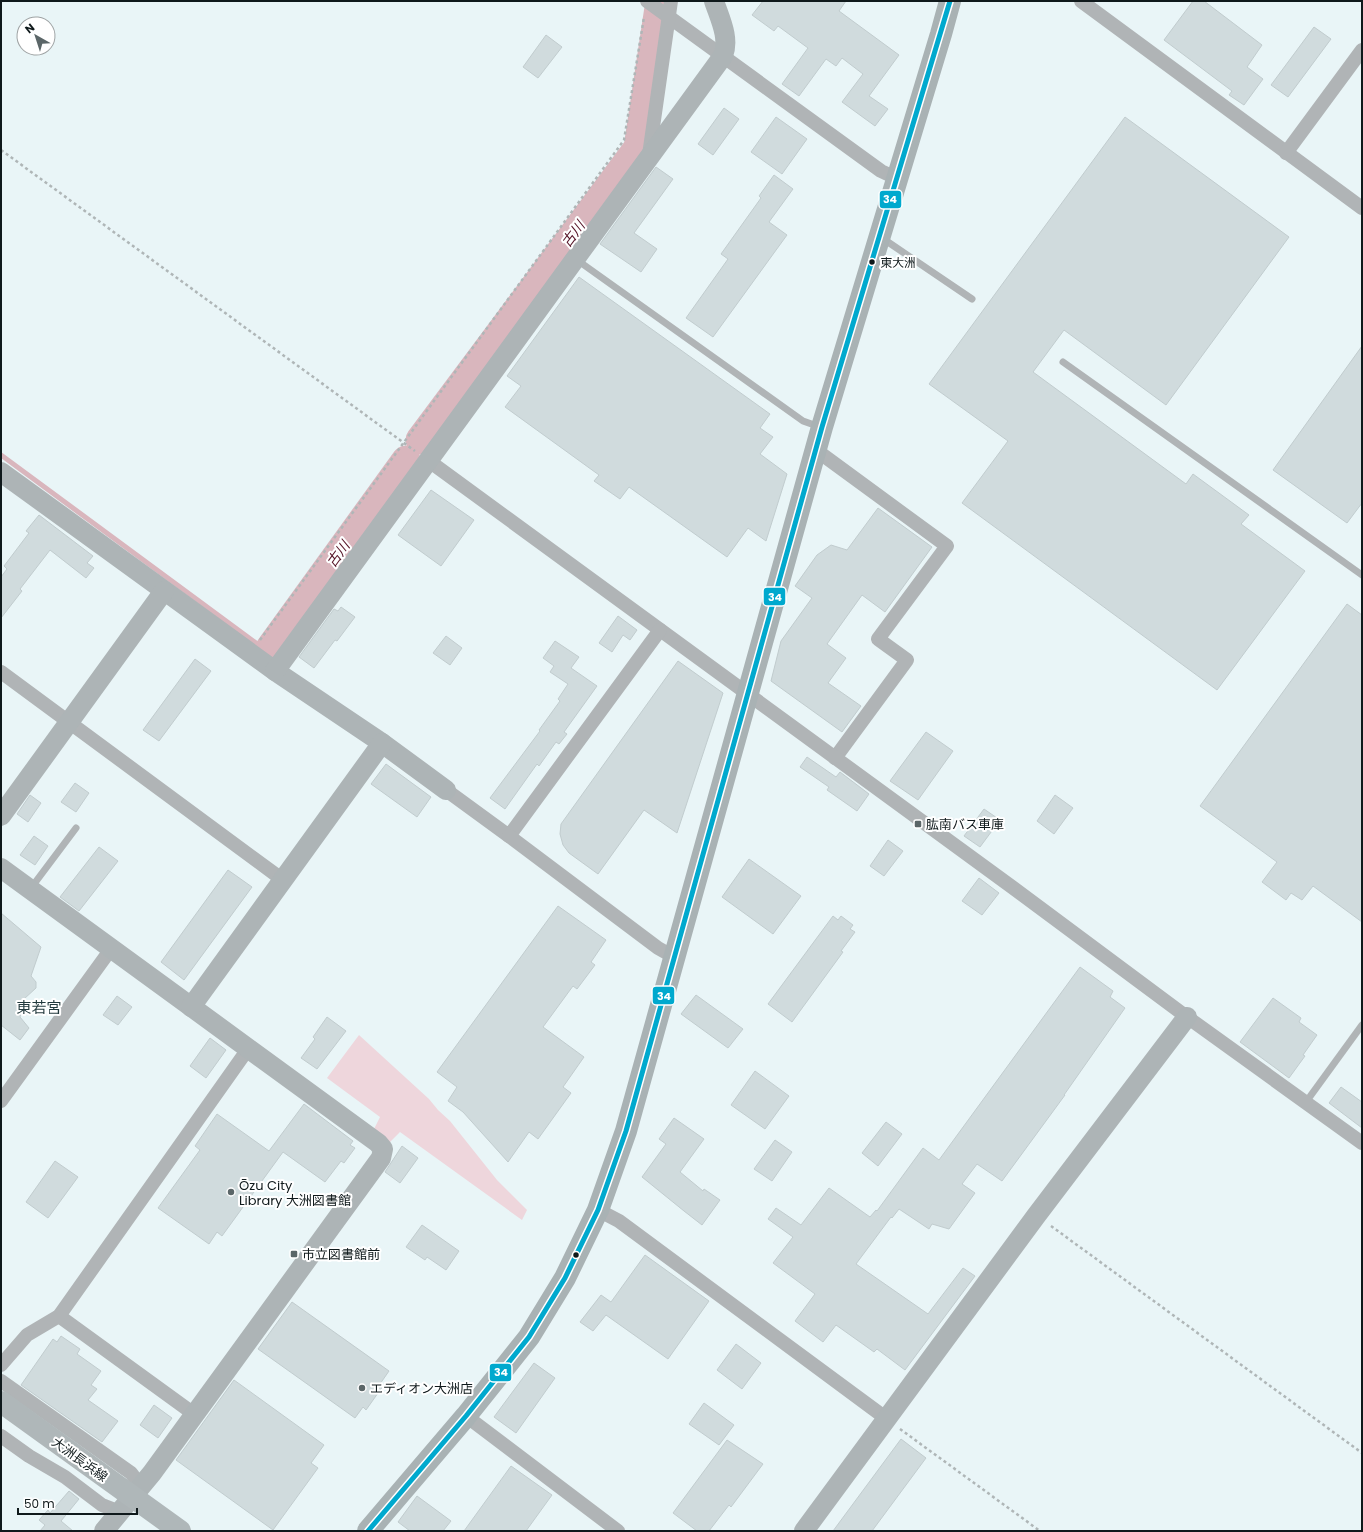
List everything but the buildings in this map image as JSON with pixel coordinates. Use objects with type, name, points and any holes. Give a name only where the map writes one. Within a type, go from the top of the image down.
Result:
[{"type":"highway","points":[[368,1531],[466,1416],[529,1337],[565,1278],[598,1210],[626,1131],[822,427],[950,1]]},
{"type":"main road","name":"大洲長浜線","points":[[1,1402],[131,1498],[180,1531]]},
{"type":"street","points":[[647,1],[881,171],[896,178]]},
{"type":"street","points":[[648,159],[671,1]]},
{"type":"street","points":[[275,671],[723,56],[726,48],[726,38],[714,1]]},
{"type":"street","points":[[1081,1],[1362,208]]},
{"type":"street","points":[[1286,152],[1362,50]]},
{"type":"street","points":[[816,450],[947,546],[878,639],[907,660],[835,758]]},
{"type":"street","points":[[429,461],[1187,1017],[1362,1143]]},
{"type":"street","points":[[1,472],[164,592],[275,671],[382,743],[658,948],[674,957]]},
{"type":"street","points":[[1,816],[164,592]]},
{"type":"street","points":[[509,836],[660,630]]},
{"type":"street","points":[[1,672],[283,880]]},
{"type":"street","points":[[191,1007],[382,743]]},
{"type":"street","points":[[1,868],[378,1143],[383,1149],[382,1158],[152,1472],[104,1531]]},
{"type":"street","points":[[1,1101],[112,949]]},
{"type":"street","points":[[804,1531],[1036,1216],[1187,1017]]},
{"type":"street","points":[[1,1365],[27,1335],[58,1316],[248,1049]]},
{"type":"street","points":[[598,1210],[619,1221],[887,1419]]},
{"type":"street","points":[[58,1316],[194,1414]]},
{"type":"street","points":[[1,1381],[131,1473],[131,1498]]},
{"type":"street","points":[[466,1416],[618,1531]]},
{"type":"street","points":[[1,1436],[29,1456],[65,1477],[102,1506],[131,1498]]},
{"type":"lane","points":[[880,237],[972,299]]},
{"type":"lane","points":[[575,259],[803,421],[822,427]]},
{"type":"lane","points":[[1063,362],[1362,575]]},
{"type":"lane","points":[[30,889],[76,828]]},
{"type":"lane","points":[[1306,1102],[1362,1025]]},
{"type":"path","points":[[264,636],[624,140],[644,16]]},
{"type":"path","points":[[1,150],[429,461]]},
{"type":"path","points":[[1036,1216],[1362,1453]]},
{"type":"path","points":[[887,1419],[1040,1531]]},
{"type":"shaded area","points":[[359,1035],[429,1099],[450,1121],[497,1180],[527,1210],[522,1220],[400,1132],[386,1146],[373,1131],[380,1117],[327,1078]]},
{"type":"waterway","name":"古川","points":[[420,440],[638,148],[660,1]]},
{"type":"waterway","points":[[1,455],[256,643],[270,648]]},
{"type":"waterway","name":"古川","points":[[270,648],[406,460]]},
{"type":"transit line","name":"34","points":[[368,1531],[466,1416],[529,1337],[565,1278],[598,1210],[626,1131],[822,427],[950,1]]},
{"type":"place","name":"東大洲","points":[[872,262]]},
{"type":"place","name":"肱南バス車庫","points":[[918,824]]},
{"type":"place","name":"Ōzu City Library 大洲図書館","points":[[231,1192]]},
{"type":"place","name":"市立図書館前","points":[[294,1254]]},
{"type":"place","name":"エディオン大洲店","points":[[362,1388]]},
{"type":"district","name":"東若宮","points":[[39,1008]]}]
